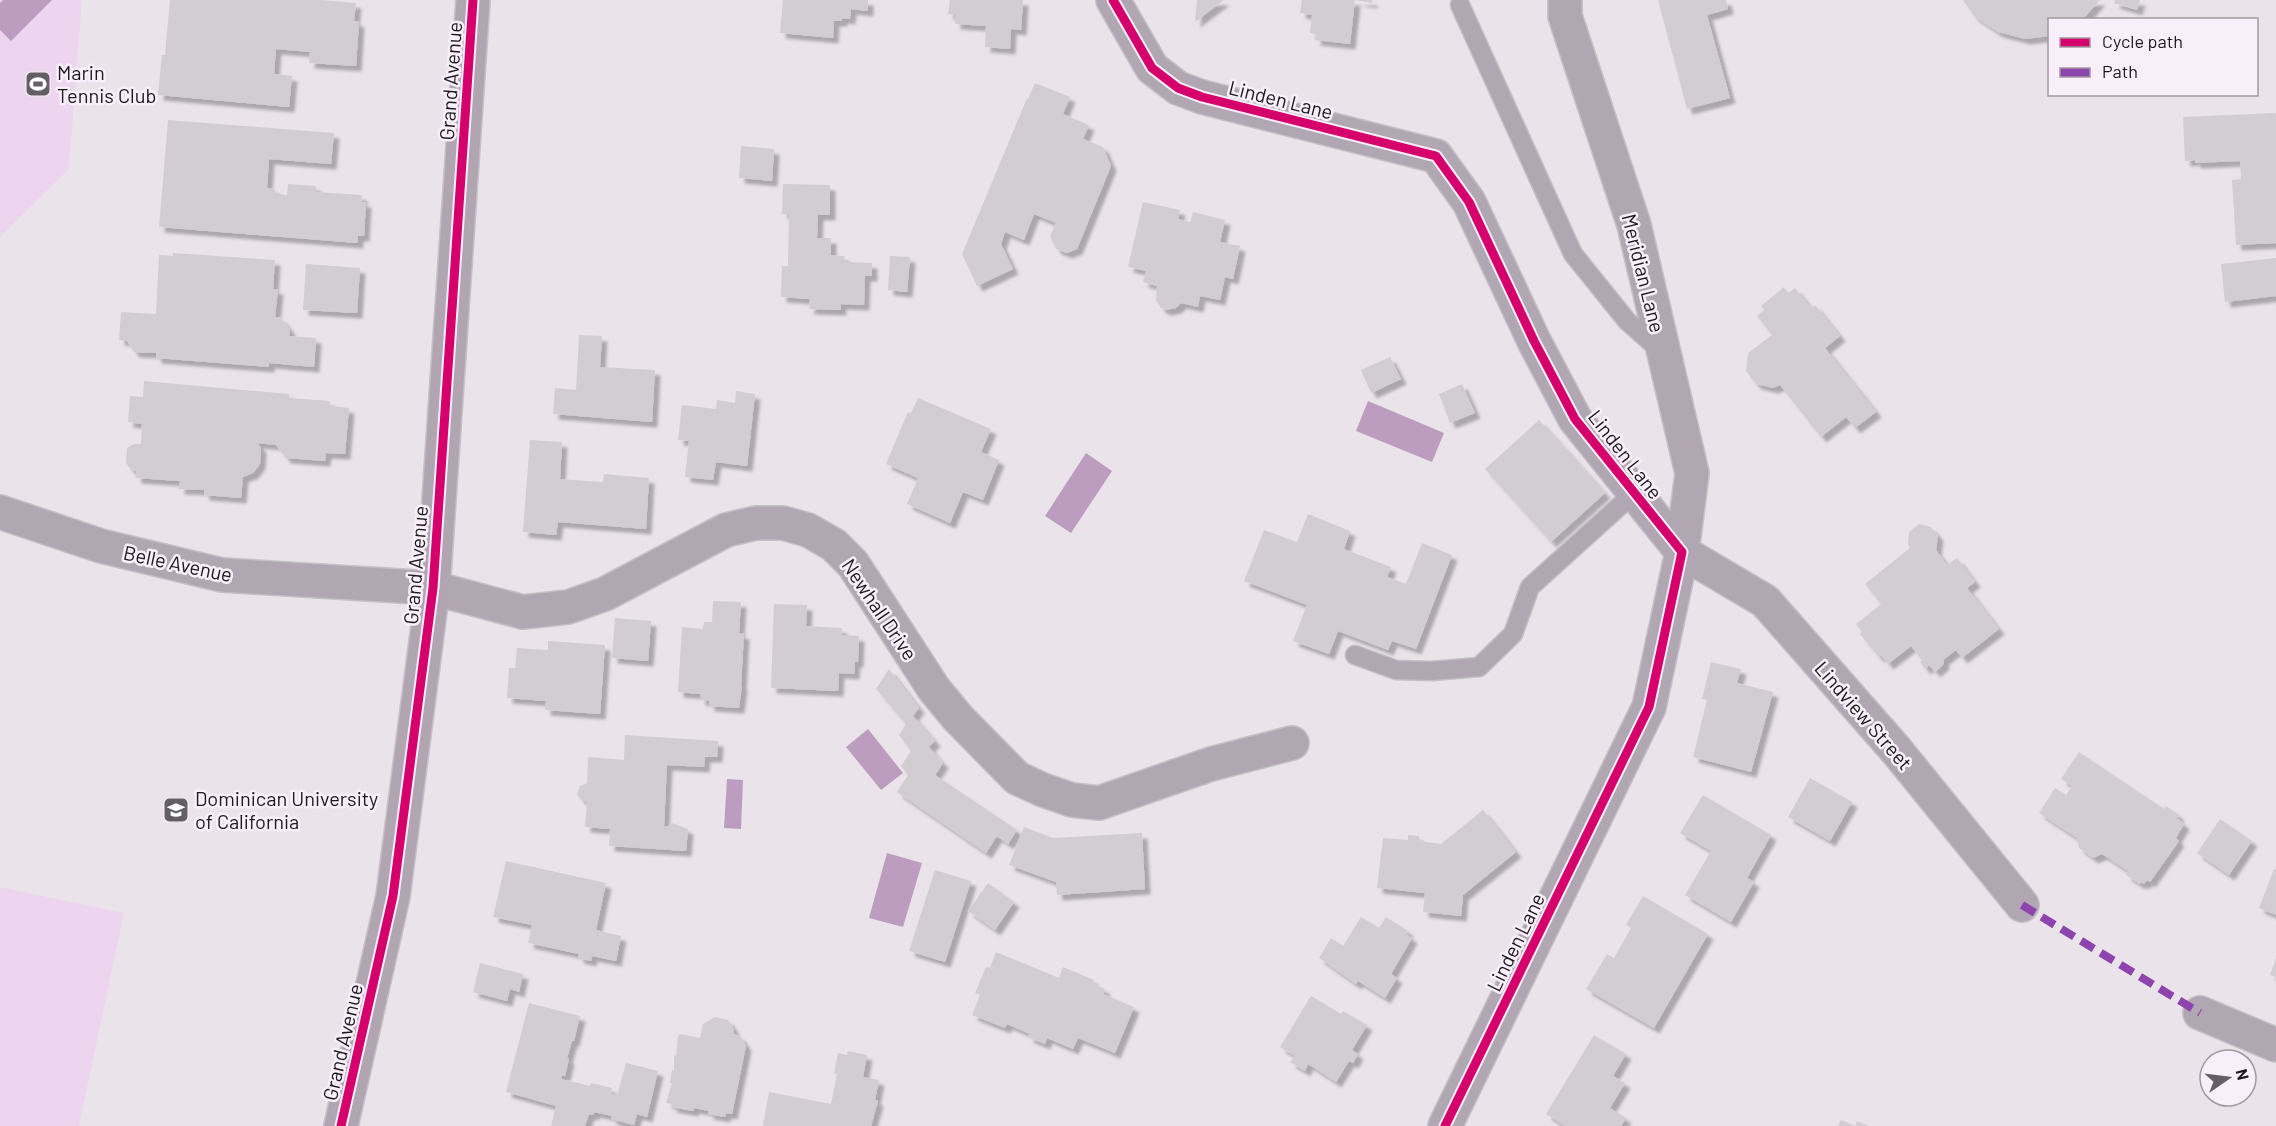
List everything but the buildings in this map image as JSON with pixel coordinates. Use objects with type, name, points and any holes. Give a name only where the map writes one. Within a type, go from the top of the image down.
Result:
[{"type":"street","name":"Grand Avenue","points":[[341,1126],[393,896],[433,588],[473,0]]},
{"type":"street","name":"Linden Lane","points":[[1113,0],[1152,68],[1178,88],[1202,97],[1436,156],[1469,202],[1534,341],[1575,419],[1682,552],[1649,707],[1445,1126]]},
{"type":"street","name":"Meridian Lane","points":[[1565,0],[1565,16],[1634,225],[1692,473],[1682,552]]},
{"type":"street","name":"Belle Avenue","points":[[0,512],[101,546],[222,575],[433,588]]},
{"type":"street","name":"Newhall Drive","points":[[433,588],[523,612],[568,607],[605,594],[726,530],[756,523],[783,523],[808,530],[834,545],[853,564],[934,689],[958,718],[1017,778],[1043,790],[1072,800],[1099,803],[1211,764],[1292,743]]},
{"type":"street","name":"Lindview Street","points":[[1682,552],[1765,601],[1896,750],[2022,906]]},
{"type":"street","points":[[2200,1013],[2276,1045]]},
{"type":"lane","points":[[1460,5],[1573,254],[1627,321],[1665,354]]},
{"type":"lane","points":[[1355,655],[1396,670],[1432,671],[1479,667],[1513,634],[1530,587],[1634,493]]},
{"type":"shaded area","name":"Marin Tennis Club","points":[[0,0],[82,0],[69,169],[0,237]]},
{"type":"shaded area","points":[[3,0],[52,0],[11,41],[0,30],[0,3]]},
{"type":"shaded area","points":[[1368,401],[1444,433],[1432,462],[1356,431]]},
{"type":"shaded area","points":[[1086,453],[1112,471],[1071,533],[1045,516]]},
{"type":"shaded area","points":[[868,729],[903,773],[881,790],[846,747]]},
{"type":"shaded area","points":[[727,779],[743,780],[741,829],[724,828]]},
{"type":"shaded area","points":[[887,853],[922,863],[903,927],[869,918]]},
{"type":"shaded area","points":[[0,887],[124,913],[79,1126],[0,1126]]},
{"type":"marked path","points":[[2022,905],[2200,1013]]},
{"type":"cycle path","points":[[341,1126],[393,896],[433,588],[473,0]]},
{"type":"cycle path","points":[[1113,0],[1152,68],[1178,88],[1202,97],[1436,156],[1469,202],[1534,341],[1575,419],[1682,552],[1649,707],[1445,1126]]},
{"type":"place","name":"Marin Tennis Club","points":[[38,84]]},
{"type":"place","name":"Dominican University of California","points":[[176,810]]}]
